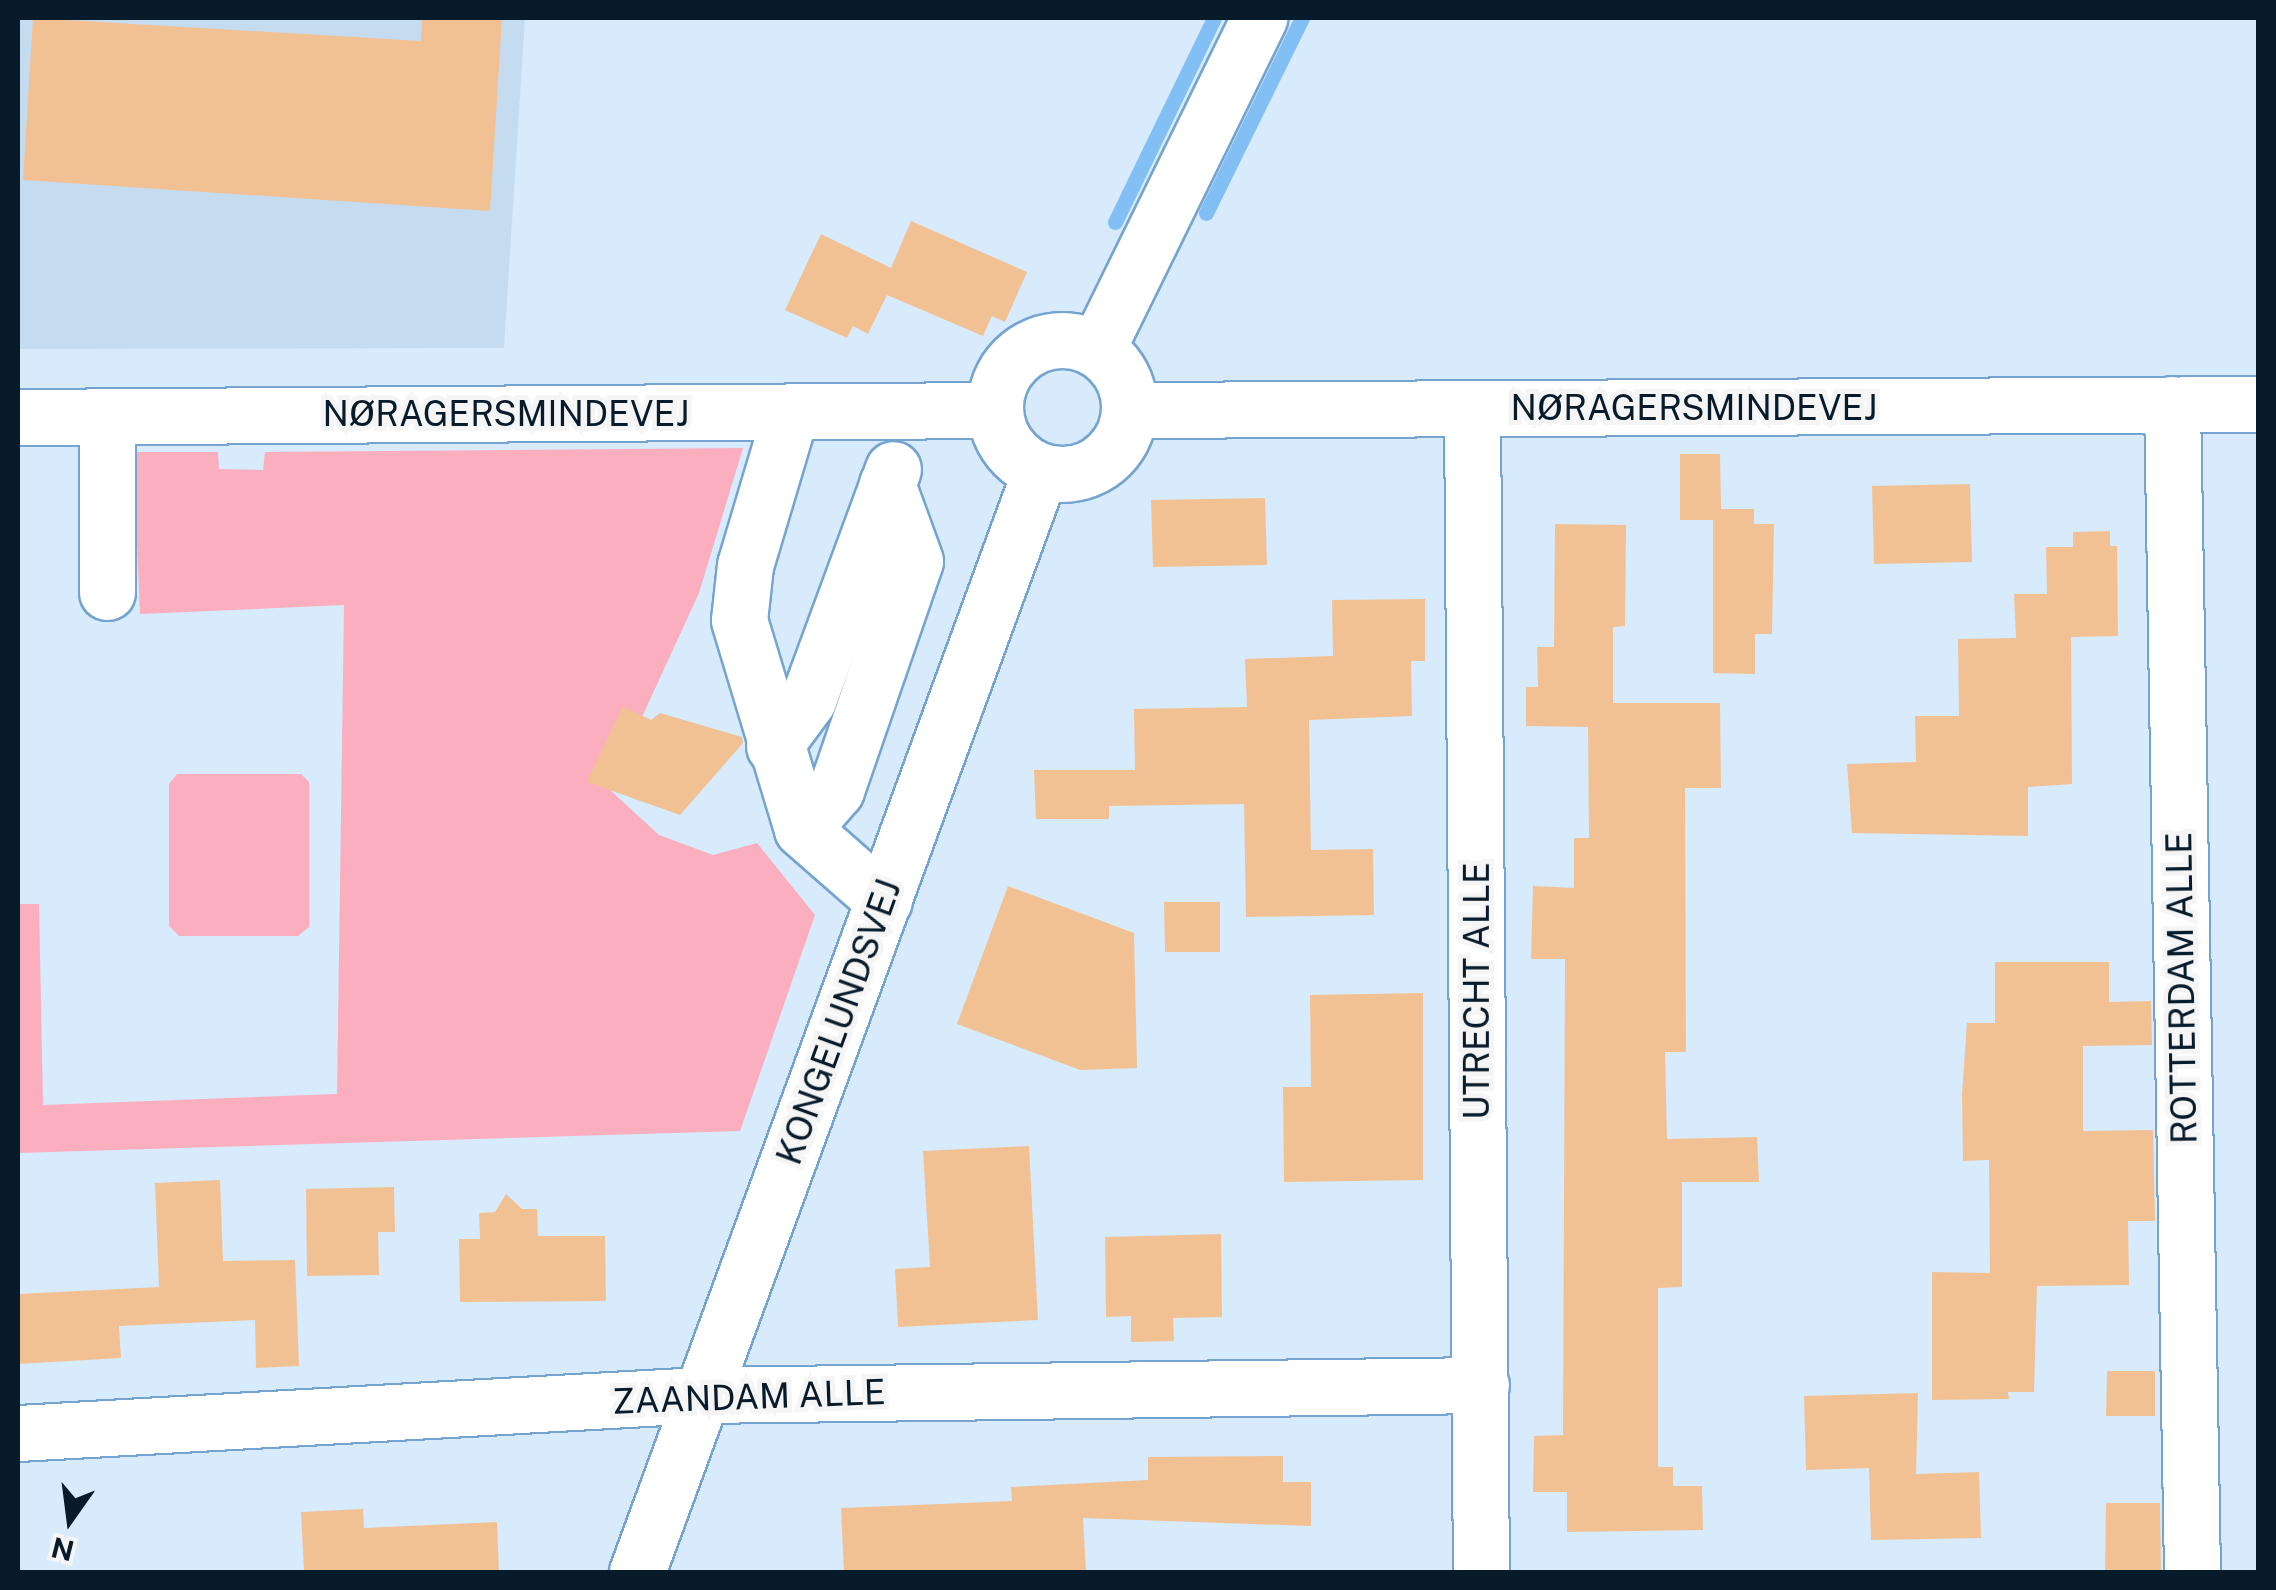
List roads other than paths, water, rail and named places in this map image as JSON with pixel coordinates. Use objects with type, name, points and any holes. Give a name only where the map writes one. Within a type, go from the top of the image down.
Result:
[{"type":"street","points":[[1096,349],[1259,18]]},
{"type":"street","points":[[1074,340],[1096,349],[1115,364],[1130,410],[1124,434],[1090,470],[1040,472],[1016,457],[1000,436],[994,410],[1008,364],[1027,349],[1074,340]]},
{"type":"street","name":"ROTTERDAM ALLE","points":[[2172,404],[2192,1572]]},
{"type":"street","name":"NØRAGERSMINDEVEJ","points":[[1130,410],[2258,404]]},
{"type":"street","points":[[774,746],[808,700],[915,410]]},
{"type":"street","name":"NØRAGERSMINDEVEJ","points":[[18,418],[994,410]]},
{"type":"street","name":"UTRECHT ALLE","points":[[1472,410],[1481,1572]]},
{"type":"street","points":[[792,411],[745,565],[740,620],[774,746],[802,829],[884,900]]},
{"type":"street","points":[[107,417],[108,592]]},
{"type":"street","name":"KONGELUNDSVEJ","points":[[637,1572],[1040,472]]},
{"type":"street","points":[[802,829],[836,790],[915,561],[887,484]]},
{"type":"street","name":"ZAANDAM ALLE","points":[[18,1433],[700,1395],[1480,1386]]},
{"type":"waterway","points":[[1115,222],[1214,18]]},
{"type":"waterway","points":[[1206,213],[1302,18]]}]
